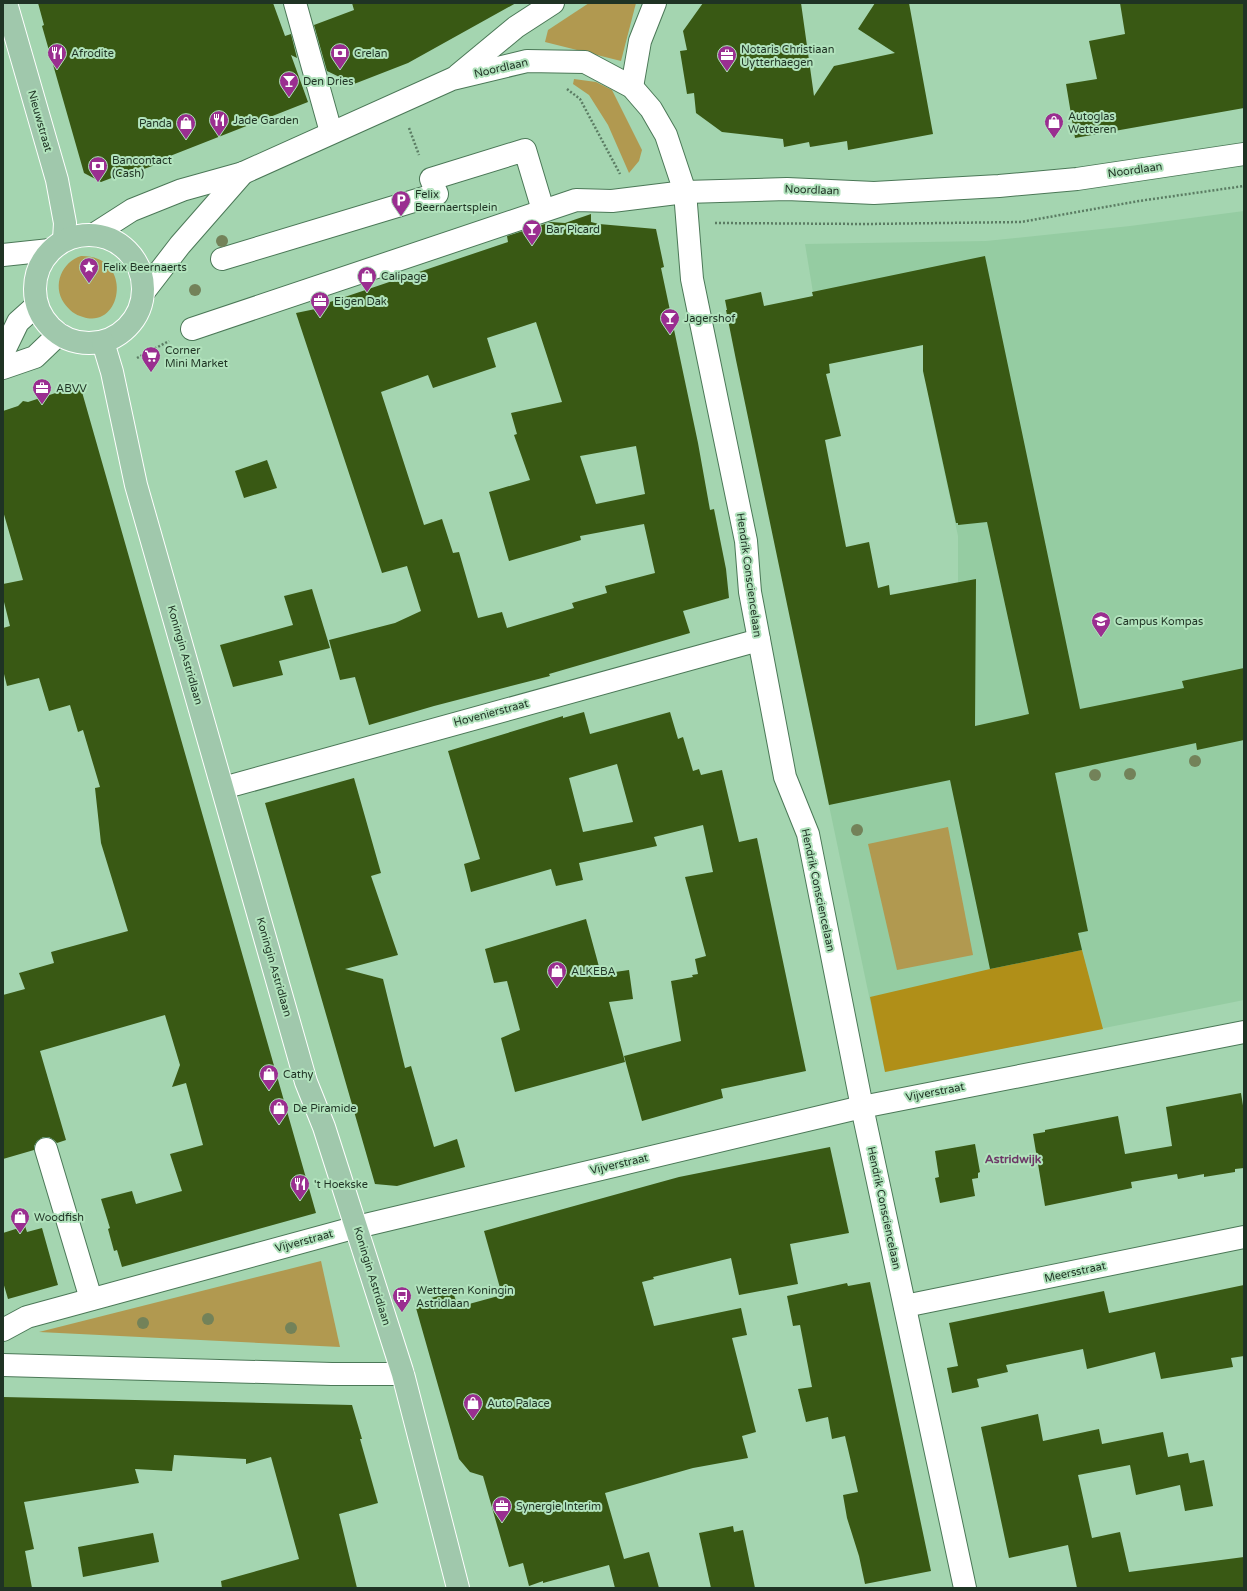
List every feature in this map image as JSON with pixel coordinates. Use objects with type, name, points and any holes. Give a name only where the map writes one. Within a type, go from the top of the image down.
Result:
[{"type":"main road","name":"Nieuwstraat","points":[[6,3],[57,180],[65,223],[57,245]]},
{"type":"main road","points":[[93,235],[110,239],[124,248],[135,260],[141,276],[143,293],[139,308],[132,321],[122,332],[104,342],[75,341],[59,334],[45,321],[37,305],[34,285],[39,266],[57,245],[78,236],[93,235]]},
{"type":"main road","name":"Koningin Astridlaan","points":[[104,342],[112,372],[136,485],[306,1082],[324,1127],[403,1374],[458,1588]]},
{"type":"street","points":[[295,3],[331,132]]},
{"type":"street","points":[[93,235],[132,210],[182,190],[243,173],[331,132],[452,79],[528,10],[553,3]]},
{"type":"street","points":[[632,88],[640,41],[655,3]]},
{"type":"street","name":"Noordlaan","points":[[452,79],[527,60],[585,62],[632,88],[651,110],[666,135],[685,192],[787,189],[874,193],[999,186],[1077,179],[1244,154]]},
{"type":"street","points":[[222,259],[437,194],[431,179],[525,150],[544,210]]},
{"type":"street","points":[[143,293],[180,245],[243,173]]},
{"type":"street","points":[[192,329],[576,200],[612,201],[685,192]]},
{"type":"street","name":"Hendrik Consciencelaan","points":[[685,192],[692,279],[746,541],[750,592],[785,777],[808,834],[862,1107],[965,1588]]},
{"type":"street","points":[[3,255],[57,245]]},
{"type":"street","points":[[3,353],[18,322],[37,305]]},
{"type":"street","points":[[3,368],[35,357],[59,334]]},
{"type":"street","name":"Hovenierstraat","points":[[223,788],[759,640]]},
{"type":"street","name":"Vijverstraat","points":[[3,1330],[27,1317],[357,1227],[862,1107],[1244,1032]]},
{"type":"street","points":[[46,1149],[91,1299]]},
{"type":"street","name":"Meersstraat","points":[[905,1306],[1244,1237]]},
{"type":"street","points":[[3,1365],[332,1374],[403,1374]]},
{"type":"path","points":[[564,86],[580,100],[598,130],[633,198]]},
{"type":"path","points":[[400,103],[421,160]]},
{"type":"path","points":[[112,372],[192,329]]},
{"type":"shaded area","points":[[589,3],[636,3],[621,61],[545,42],[548,30]]},
{"type":"shaded area","points":[[574,79],[596,82],[612,90],[642,150],[639,161],[629,173],[608,125],[589,95],[573,84]]},
{"type":"shaded area","name":"Campus Kompas","points":[[1244,211],[1244,1000],[885,1072],[810,715],[850,716],[958,697],[958,536],[929,400],[958,394],[945,315],[821,341],[805,244],[986,241],[1130,226]]},
{"type":"shaded area","points":[[81,256],[98,259],[109,267],[115,278],[117,291],[114,303],[107,313],[97,318],[83,317],[75,314],[64,303],[59,289],[59,282],[64,269],[74,259]]},
{"type":"shaded area","points":[[948,827],[973,955],[897,970],[868,844]]},
{"type":"shaded area","points":[[1082,950],[1103,1029],[885,1072],[870,997],[990,969]]},
{"type":"shaded area","points":[[321,1261],[340,1347],[39,1332]]},
{"type":"building","points":[[38,3],[273,3],[285,36],[291,34],[297,58],[291,55],[308,102],[170,156],[171,159],[144,169],[143,166],[101,182],[84,173],[42,26],[44,25]]},
{"type":"building","points":[[352,3],[516,3],[408,63],[354,84],[327,71],[314,25],[354,10]]},
{"type":"building","points":[[703,3],[801,3],[814,96],[834,66],[895,53],[858,29],[875,3],[909,3],[933,134],[848,150],[847,141],[810,147],[809,142],[784,147],[783,139],[722,132],[696,113],[694,93],[687,94],[680,51],[687,50],[683,31]]},
{"type":"building","points":[[1120,3],[1244,3],[1244,108],[1075,138],[1066,84],[1097,79],[1089,41],[1125,34]]},
{"type":"building","points":[[591,214],[591,222],[599,224],[656,229],[664,267],[661,268],[698,443],[710,510],[714,509],[726,569],[729,598],[683,611],[690,633],[549,674],[550,676],[434,706],[369,725],[355,677],[340,680],[329,640],[395,623],[421,611],[407,566],[382,573],[296,313],[325,307],[324,304],[508,242],[507,236],[551,222],[565,223]],"holes":[[[536,322],[562,402],[511,413],[517,434],[514,435],[530,480],[489,492],[509,561],[581,540],[580,536],[644,524],[655,573],[605,586],[607,593],[572,603],[574,608],[507,628],[502,612],[478,618],[459,552],[453,553],[442,519],[424,525],[381,392],[428,375],[433,388],[496,367],[487,338]],[[636,446],[645,494],[596,504],[580,456]]]},
{"type":"building","points":[[985,256],[1080,709],[1184,688],[1182,681],[1244,668],[1244,740],[1197,750],[1196,743],[1055,773],[1088,931],[1078,933],[1082,950],[990,969],[950,780],[829,805],[736,360],[725,300],[761,292],[764,306],[813,296],[812,292]],"holes":[[[923,345],[923,371],[956,523],[958,523],[958,525],[987,522],[1029,714],[975,726],[976,579],[890,595],[889,585],[878,588],[869,542],[846,547],[825,440],[841,436],[826,374],[830,373],[829,364]]]},
{"type":"building","points":[[80,385],[316,1213],[122,1267],[117,1250],[114,1251],[108,1229],[110,1228],[101,1199],[132,1191],[136,1204],[182,1191],[170,1154],[203,1145],[186,1083],[172,1087],[180,1065],[165,1015],[40,1051],[66,1140],[57,1143],[49,1137],[43,1137],[37,1141],[34,1146],[34,1150],[3,1159],[3,995],[25,989],[19,973],[54,963],[51,952],[128,931],[101,843],[95,788],[100,787],[83,730],[78,732],[70,705],[49,711],[39,678],[7,686],[3,670],[3,628],[10,626],[3,598],[3,584],[23,580],[3,511],[3,411],[18,406],[23,401],[28,402]]},
{"type":"building","points":[[267,460],[277,488],[244,498],[235,471]]},
{"type":"building","points":[[312,589],[330,648],[279,661],[283,675],[233,687],[220,645],[293,625],[284,596]]},
{"type":"building","points":[[584,712],[590,734],[670,712],[678,739],[683,737],[693,771],[699,769],[701,775],[722,770],[739,842],[757,838],[806,1071],[721,1089],[723,1098],[642,1121],[624,1056],[681,1041],[671,981],[693,977],[692,975],[698,974],[695,959],[706,956],[685,877],[713,872],[703,825],[654,837],[657,846],[579,863],[583,880],[556,886],[551,869],[471,892],[464,864],[480,859],[448,751],[563,716],[563,718]],"holes":[[[617,764],[633,822],[583,832],[569,778]]]},
{"type":"building","points":[[354,778],[381,873],[371,876],[398,955],[345,969],[383,979],[405,1068],[411,1066],[434,1147],[457,1139],[465,1167],[397,1186],[375,1184],[265,803]]},
{"type":"building","name":"ALKEBA","points":[[586,919],[601,974],[629,970],[633,999],[609,1002],[625,1062],[515,1092],[501,1038],[520,1030],[507,981],[494,983],[485,949]]},
{"type":"building","points":[[1241,1093],[1244,1112],[1244,1168],[1235,1169],[1235,1172],[1204,1177],[1204,1174],[1178,1179],[1177,1174],[1131,1182],[1132,1188],[1045,1206],[1033,1134],[1045,1132],[1045,1130],[1118,1116],[1125,1154],[1172,1146],[1166,1107]]},
{"type":"building","points":[[975,1144],[980,1172],[978,1173],[978,1178],[972,1179],[975,1196],[940,1203],[935,1178],[939,1177],[935,1151]]},
{"type":"building","points":[[830,1147],[849,1233],[790,1244],[798,1284],[739,1295],[731,1258],[653,1277],[654,1279],[642,1282],[654,1326],[741,1308],[747,1335],[732,1338],[756,1432],[742,1436],[748,1458],[693,1468],[605,1493],[624,1559],[649,1552],[659,1588],[615,1588],[609,1565],[543,1583],[543,1581],[529,1586],[523,1563],[509,1567],[483,1476],[470,1472],[459,1459],[416,1308],[432,1303],[431,1298],[453,1292],[458,1307],[502,1295],[484,1231],[679,1177]]},
{"type":"building","points":[[25,1226],[27,1232],[42,1228],[58,1285],[8,1299],[3,1282],[3,1233]]},
{"type":"building","points":[[870,1282],[931,1571],[865,1584],[859,1556],[847,1518],[843,1495],[858,1492],[845,1436],[832,1439],[828,1417],[806,1422],[798,1389],[812,1387],[800,1325],[793,1326],[787,1296],[847,1283],[848,1286]]},
{"type":"building","points":[[1244,1285],[1244,1356],[1231,1358],[1233,1367],[1161,1379],[1155,1352],[1087,1369],[1083,1349],[1006,1365],[1008,1372],[977,1379],[979,1387],[952,1393],[947,1368],[958,1366],[949,1323],[1104,1291],[1109,1313]]},
{"type":"building","points":[[3,1397],[352,1405],[378,1503],[339,1514],[357,1588],[222,1588],[221,1581],[299,1559],[271,1457],[246,1464],[246,1459],[174,1455],[172,1471],[135,1469],[139,1483],[24,1502],[34,1549],[25,1551],[32,1588],[3,1588]]},
{"type":"building","points":[[1038,1414],[1043,1441],[1099,1429],[1102,1444],[1163,1432],[1168,1457],[1188,1453],[1190,1463],[1204,1460],[1213,1506],[1185,1511],[1180,1485],[1136,1495],[1130,1465],[1078,1475],[1092,1538],[1120,1532],[1129,1572],[1244,1557],[1244,1588],[1077,1588],[1068,1545],[1009,1558],[981,1427]]},
{"type":"building","points":[[733,1526],[734,1532],[743,1530],[755,1588],[711,1588],[699,1533]]},
{"type":"building","points":[[153,1533],[159,1562],[83,1577],[78,1547]]},
{"type":"place","name":"Afrodite","points":[[57,70]]},
{"type":"place","name":"Crelan","points":[[340,70]]},
{"type":"place","name":"Notaris Christiaan Uytterhaegen","points":[[727,72]]},
{"type":"place","name":"Den Dries","points":[[289,98]]},
{"type":"place","name":"Jade Garden","points":[[219,137]]},
{"type":"place","name":"Autoglas Wetteren","points":[[1054,139]]},
{"type":"place","name":"Panda","points":[[186,140]]},
{"type":"place","name":"Bancontact (Cash)","points":[[98,183]]},
{"type":"place","name":"Felix Beernaertsplein","points":[[401,217]]},
{"type":"place","name":"Bar Picard","points":[[532,246]]},
{"type":"place","name":"Felix Beernaerts","points":[[89,284]]},
{"type":"place","name":"Calipage","points":[[367,293]]},
{"type":"place","name":"Eigen Dak","points":[[320,318]]},
{"type":"place","name":"Jagershof","points":[[670,335]]},
{"type":"place","name":"Corner Mini Market","points":[[151,373]]},
{"type":"place","name":"ABVV","points":[[42,405]]},
{"type":"place","name":"Campus Kompas","points":[[1101,638]]},
{"type":"place","name":"ALKEBA","points":[[557,988]]},
{"type":"place","name":"Cathy","points":[[269,1091]]},
{"type":"place","name":"De Piramide","points":[[279,1125]]},
{"type":"place","name":"'t Hoekske","points":[[300,1201]]},
{"type":"place","name":"Woodfish","points":[[20,1234]]},
{"type":"place","name":"Wetteren Koningin Astridlaan","points":[[402,1313]]},
{"type":"place","name":"Auto Palace","points":[[473,1420]]},
{"type":"place","name":"Synergie Interim","points":[[502,1523]]},
{"type":"district","name":"Astridwijk","points":[[1013,1159]]}]
